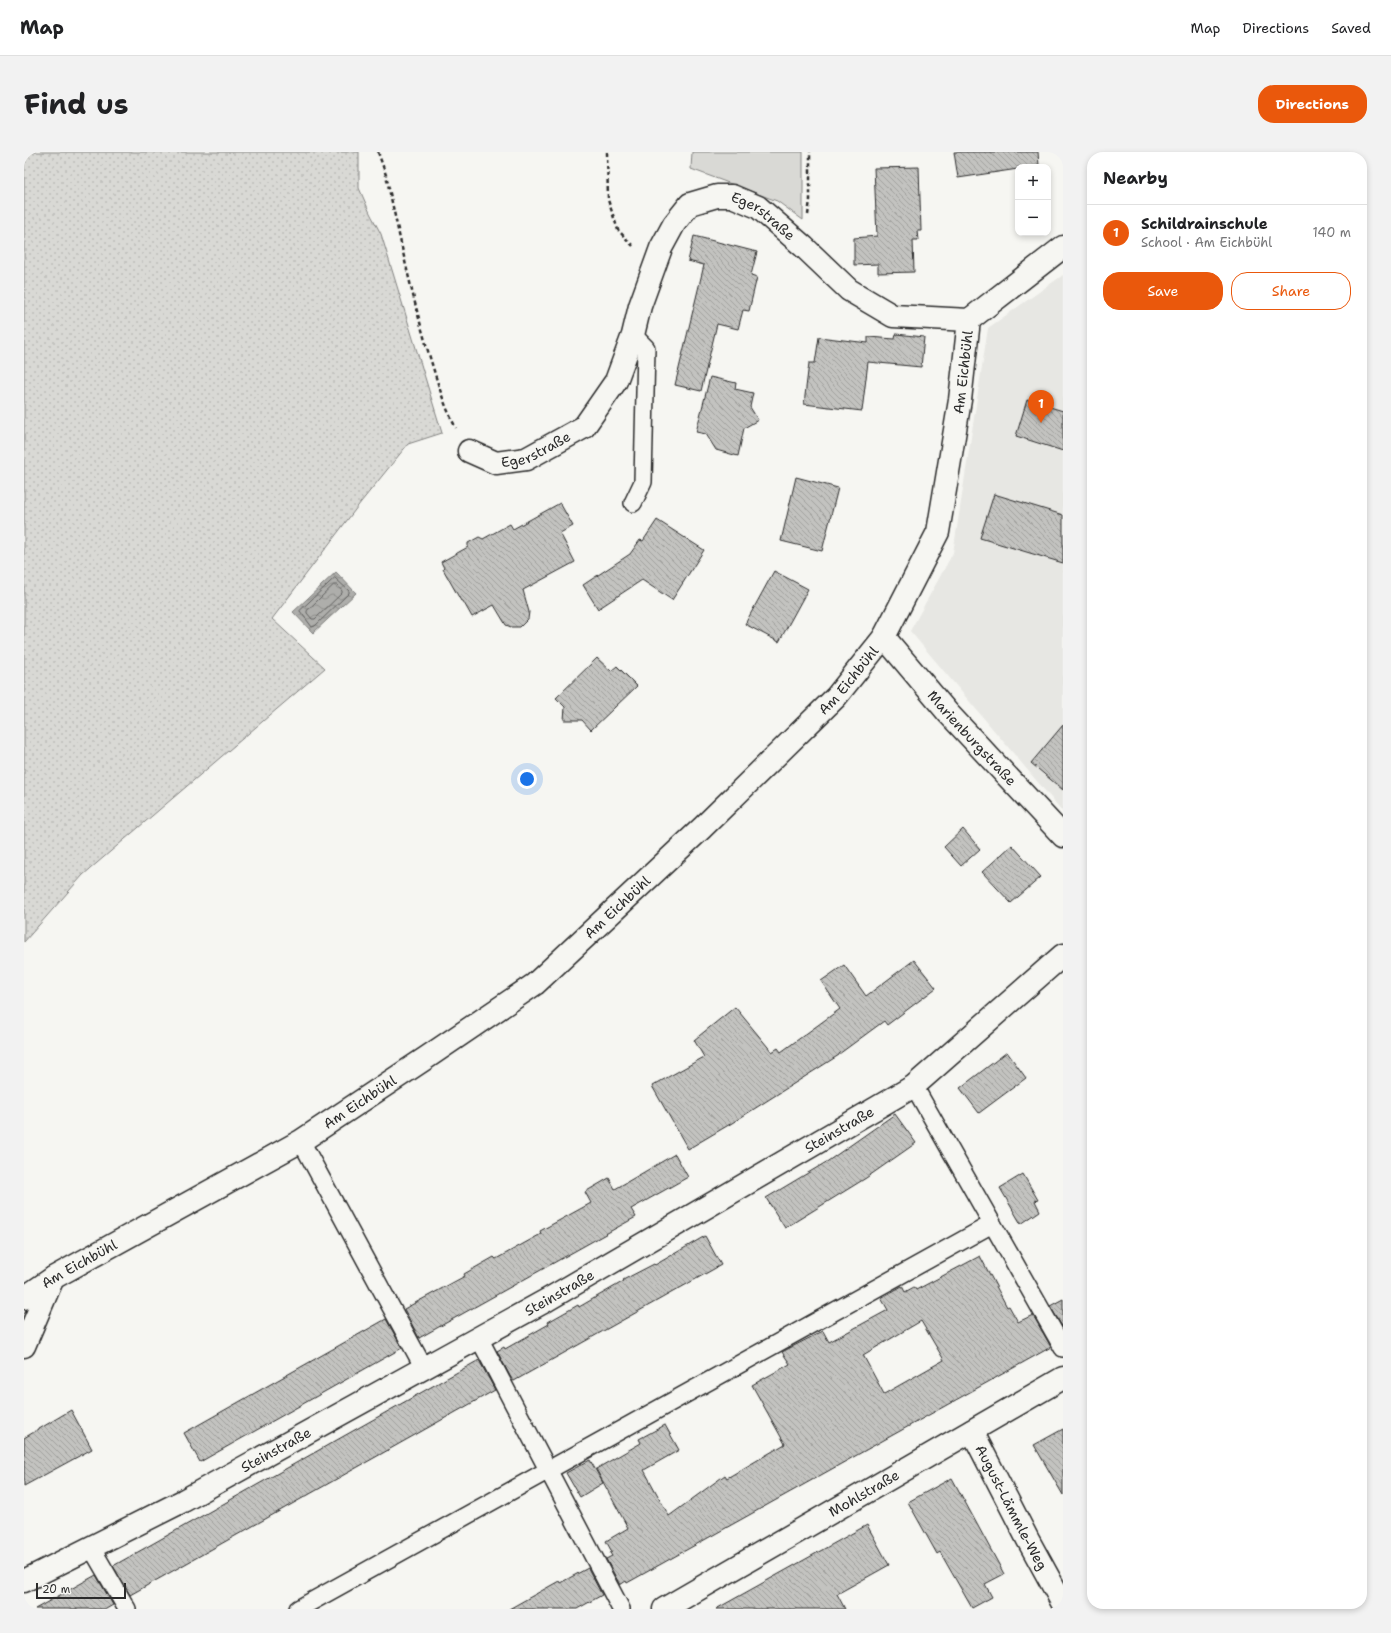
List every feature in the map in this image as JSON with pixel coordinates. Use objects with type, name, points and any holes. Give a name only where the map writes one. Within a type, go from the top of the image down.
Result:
[{"type":"street","name":"Egerstraße","points":[[469,451],[496,463],[526,460],[584,427],[616,381],[633,335],[640,306],[661,248],[674,224],[690,204],[718,196],[732,196],[758,207],[804,247],[849,290],[893,316],[969,320]]},
{"type":"street","points":[[969,320],[1063,247]]},
{"type":"street","name":"Am Eichbühl","points":[[24,1298],[53,1278],[301,1141],[535,984],[702,828],[836,697],[884,637],[938,532],[960,400],[969,320]]},
{"type":"street","name":"Marienburgstraße","points":[[884,637],[948,713],[1063,836]]},
{"type":"street","name":"Steinstraße","points":[[24,1581],[183,1501],[479,1338],[547,1300],[914,1086],[1063,955]]},
{"type":"street","points":[[24,1346],[53,1278]]},
{"type":"street","name":"Mohlstraße","points":[[664,1609],[1063,1378]]},
{"type":"street","name":"August-Lämmle-Weg","points":[[972,1431],[1063,1604]]},
{"type":"lane","points":[[633,335],[646,348],[643,482],[633,503]]},
{"type":"lane","points":[[914,1086],[1063,1348]]},
{"type":"lane","points":[[301,1141],[424,1368]]},
{"type":"lane","points":[[298,1609],[992,1224]]},
{"type":"lane","points":[[479,1338],[622,1609]]},
{"type":"lane","points":[[91,1547],[127,1609]]},
{"type":"path","points":[[378,152],[386,175],[419,321],[434,372],[449,416],[469,451]]},
{"type":"path","points":[[607,152],[608,200],[618,230],[654,268]]},
{"type":"path","points":[[804,247],[810,200],[810,152]]},
{"type":"shaded area","points":[[24,152],[359,152],[359,188],[381,234],[442,433],[408,444],[361,502],[272,619],[325,668],[83,875],[24,942]]},
{"type":"shaded area","points":[[692,152],[803,152],[803,220],[777,201],[691,169]]},
{"type":"shaded area","points":[[1063,275],[1063,812],[910,631],[953,553],[988,328]]},
{"type":"water","points":[[336,572],[356,593],[313,633],[293,612]]},
{"type":"building","points":[[954,152],[1038,152],[1039,164],[1015,164],[1015,169],[958,178]]},
{"type":"building","points":[[919,167],[921,231],[917,231],[918,240],[913,240],[914,272],[878,273],[878,264],[854,265],[854,238],[877,236],[874,168]]},
{"type":"building","points":[[694,236],[757,252],[751,275],[757,277],[749,311],[743,310],[738,329],[717,324],[701,391],[675,385],[704,265],[688,261]]},
{"type":"building","points":[[896,334],[924,337],[921,367],[868,362],[862,411],[804,404],[809,363],[815,363],[819,337],[868,343],[868,337],[895,339]]},
{"type":"building","points":[[710,377],[736,383],[735,389],[753,393],[750,407],[758,420],[744,428],[738,456],[716,450],[706,434],[696,432]]},
{"type":"building","points":[[1027,400],[1063,411],[1063,451],[1016,436]]},
{"type":"building","points":[[796,477],[838,488],[822,551],[781,541]]},
{"type":"building","points":[[994,494],[1063,515],[1063,563],[980,538]]},
{"type":"building","points":[[560,503],[573,526],[560,533],[575,562],[523,590],[529,612],[528,619],[520,627],[511,627],[506,625],[494,605],[472,617],[463,601],[461,601],[443,569],[444,568],[441,562],[468,547],[468,543],[479,537],[483,539],[510,524],[513,529]]},
{"type":"building","points":[[657,520],[704,550],[672,600],[642,580],[598,609],[583,585],[630,554],[640,540],[643,541]]},
{"type":"building","points":[[774,571],[808,589],[779,642],[745,624]]},
{"type":"building","points":[[597,658],[611,671],[617,666],[637,686],[591,730],[582,720],[564,720],[565,707],[556,698]]},
{"type":"building","points":[[1063,725],[1063,790],[1031,763]]},
{"type":"building","points":[[963,829],[980,849],[961,866],[944,847]]},
{"type":"building","points":[[1012,845],[1041,877],[1011,903],[982,872]]},
{"type":"building","points":[[914,960],[936,988],[887,1025],[884,1021],[839,1055],[688,1149],[652,1086],[704,1057],[694,1040],[735,1007],[772,1052],[778,1048],[781,1052],[840,1009],[821,981],[844,965],[866,996]]},
{"type":"building","points":[[1007,1052],[1026,1078],[979,1113],[960,1088]]},
{"type":"building","points":[[895,1114],[916,1143],[866,1178],[785,1228],[766,1198],[828,1161]]},
{"type":"building","points":[[675,1154],[688,1177],[631,1209],[636,1217],[419,1338],[404,1309],[465,1276],[464,1274],[494,1257],[496,1259],[541,1234],[540,1231],[591,1203],[585,1192],[609,1178],[615,1189]]},
{"type":"building","points":[[1023,1174],[1038,1200],[1035,1201],[1040,1211],[1021,1224],[1000,1188]]},
{"type":"building","points":[[705,1236],[721,1265],[514,1381],[512,1380],[497,1351],[504,1347],[505,1349],[549,1324],[548,1322],[578,1305],[579,1307],[624,1281],[623,1280],[654,1264],[655,1265]]},
{"type":"building","points":[[980,1256],[1007,1307],[1009,1306],[1018,1322],[1033,1315],[1051,1347],[627,1583],[626,1581],[620,1585],[606,1559],[612,1556],[610,1553],[612,1552],[606,1541],[628,1528],[596,1469],[641,1443],[639,1439],[665,1425],[679,1450],[644,1470],[669,1516],[725,1475],[727,1478],[785,1444],[752,1385],[790,1364],[782,1352],[823,1331],[829,1342],[888,1310],[881,1298],[902,1286],[905,1292],[914,1287],[916,1290]],"holes":[[[921,1321],[944,1360],[884,1394],[863,1355]]]},
{"type":"building","points":[[1063,1299],[1063,1328],[1050,1306]]},
{"type":"building","points":[[386,1319],[402,1348],[200,1462],[184,1433]]},
{"type":"building","points":[[479,1360],[495,1390],[130,1595],[113,1566]]},
{"type":"building","points":[[71,1410],[92,1449],[24,1486],[24,1438]]},
{"type":"building","points":[[1063,1429],[1063,1495],[1034,1445]]},
{"type":"building","points":[[590,1460],[603,1483],[580,1497],[566,1473]]},
{"type":"building","points":[[952,1478],[1004,1574],[985,1584],[992,1597],[972,1608],[940,1552],[937,1554],[908,1502]]},
{"type":"building","points":[[867,1525],[889,1565],[837,1594],[845,1609],[716,1609]]},
{"type":"building","points":[[588,1568],[602,1595],[577,1609],[509,1609],[559,1581],[560,1583]]},
{"type":"building","points":[[96,1575],[113,1605],[106,1609],[35,1609]]},
{"type":"place","name":"Schildrainschule","points":[[1041,423]]}]
